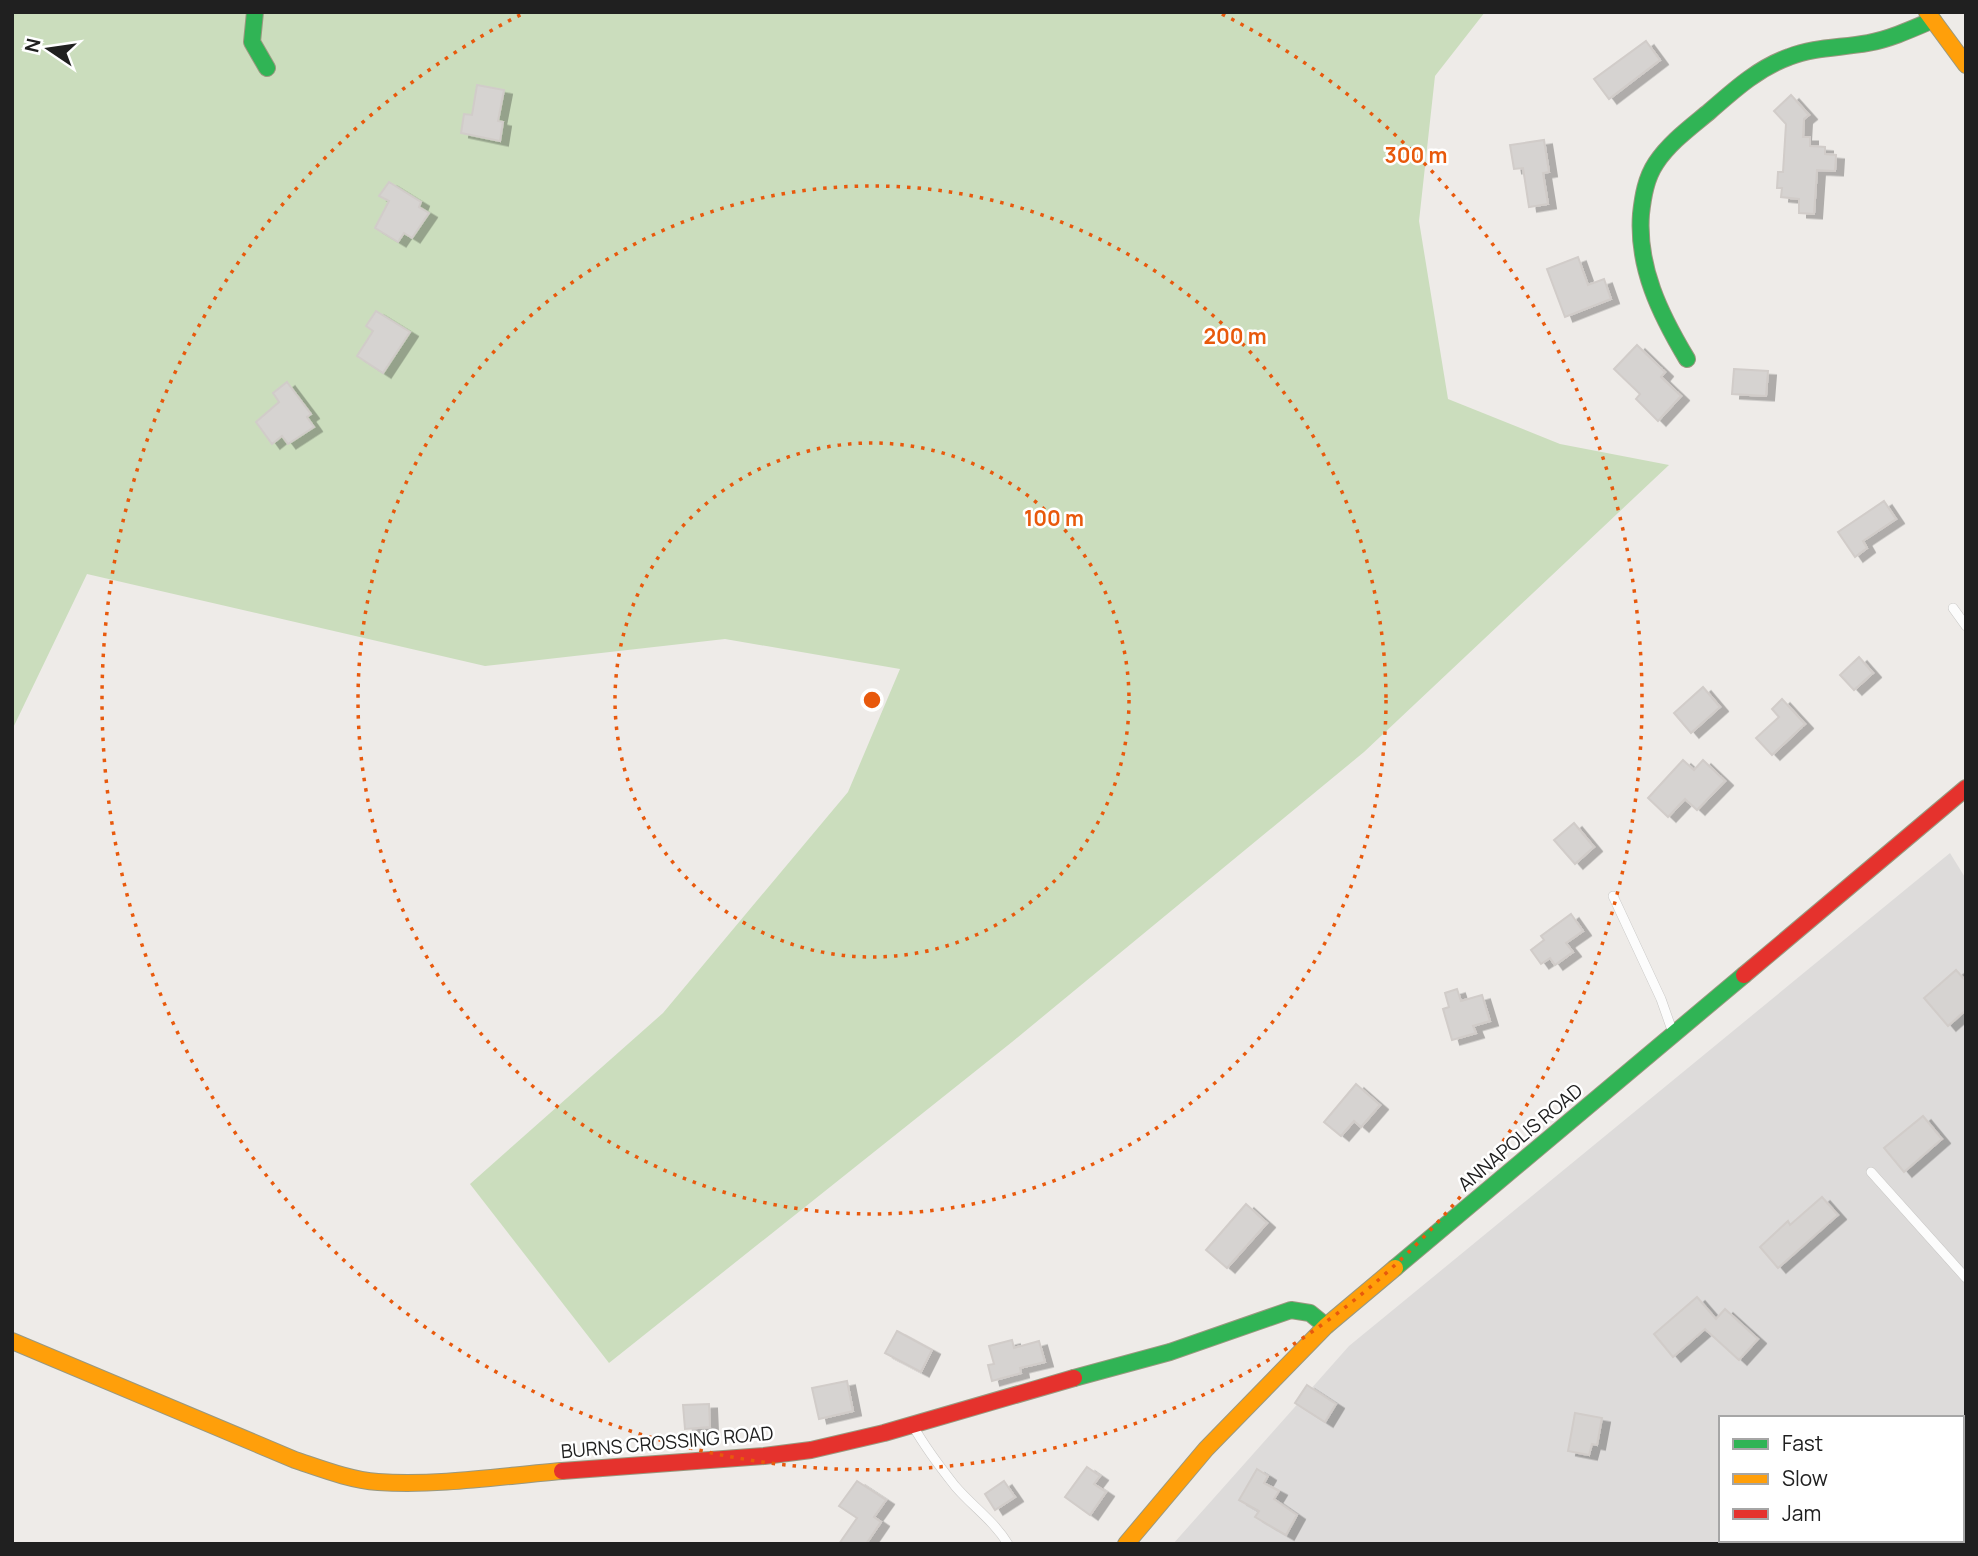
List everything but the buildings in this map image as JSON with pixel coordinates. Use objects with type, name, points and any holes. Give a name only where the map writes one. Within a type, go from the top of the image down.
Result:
[{"type":"main road","points":[[256,12],[252,42],[267,68]]},
{"type":"main road","points":[[1687,359],[1659,310],[1643,261],[1640,235],[1642,204],[1649,177],[1658,160],[1698,121],[1748,79],[1769,66],[1804,52],[1885,39],[1930,16],[1966,65]]},
{"type":"main road","name":"ANNAPOLIS ROAD","points":[[1126,1544],[1206,1449],[1326,1326],[1966,788]]},
{"type":"main road","name":"BURNS CROSSING ROAD","points":[[12,1341],[295,1460],[376,1482],[415,1482],[764,1456],[811,1450],[1170,1352],[1291,1310],[1303,1309],[1312,1312],[1326,1326]]},
{"type":"lane","points":[[1953,608],[1966,626]]},
{"type":"lane","points":[[1613,896],[1661,999],[1673,1035]]},
{"type":"lane","points":[[1871,1172],[1966,1278]]},
{"type":"lane","points":[[912,1424],[956,1487],[1001,1533],[1008,1544]]},
{"type":"shaded area","points":[[1950,853],[1966,879],[1966,1544],[1173,1544],[1349,1346]]},
{"type":"green space","points":[[12,12],[1485,12],[1435,76],[1419,221],[1448,399],[1560,444],[1669,465],[1364,752],[1012,1042],[609,1363],[470,1184],[663,1013],[848,792],[900,669],[725,639],[485,666],[87,574],[12,730]]},
{"type":"traffic: fast","points":[[255,12],[252,42],[267,68]]},
{"type":"traffic: fast","points":[[1687,359],[1652,290],[1643,253],[1641,214],[1647,181],[1656,163],[1688,129],[1767,67],[1808,51],[1884,39],[1933,20]]},
{"type":"traffic: fast","points":[[1395,1268],[1744,975]]},
{"type":"traffic: fast","points":[[1074,1378],[1170,1352],[1291,1310],[1310,1313],[1326,1326]]},
{"type":"traffic: slow","points":[[1927,12],[1966,65]]},
{"type":"traffic: slow","points":[[1126,1544],[1206,1449],[1326,1326],[1395,1268]]},
{"type":"traffic: slow","points":[[12,1341],[295,1460],[347,1477],[378,1482],[424,1483],[562,1471]]},
{"type":"traffic: jam","points":[[1744,975],[1966,788]]},
{"type":"traffic: jam","points":[[562,1471],[811,1450],[884,1433],[1074,1378]]}]
